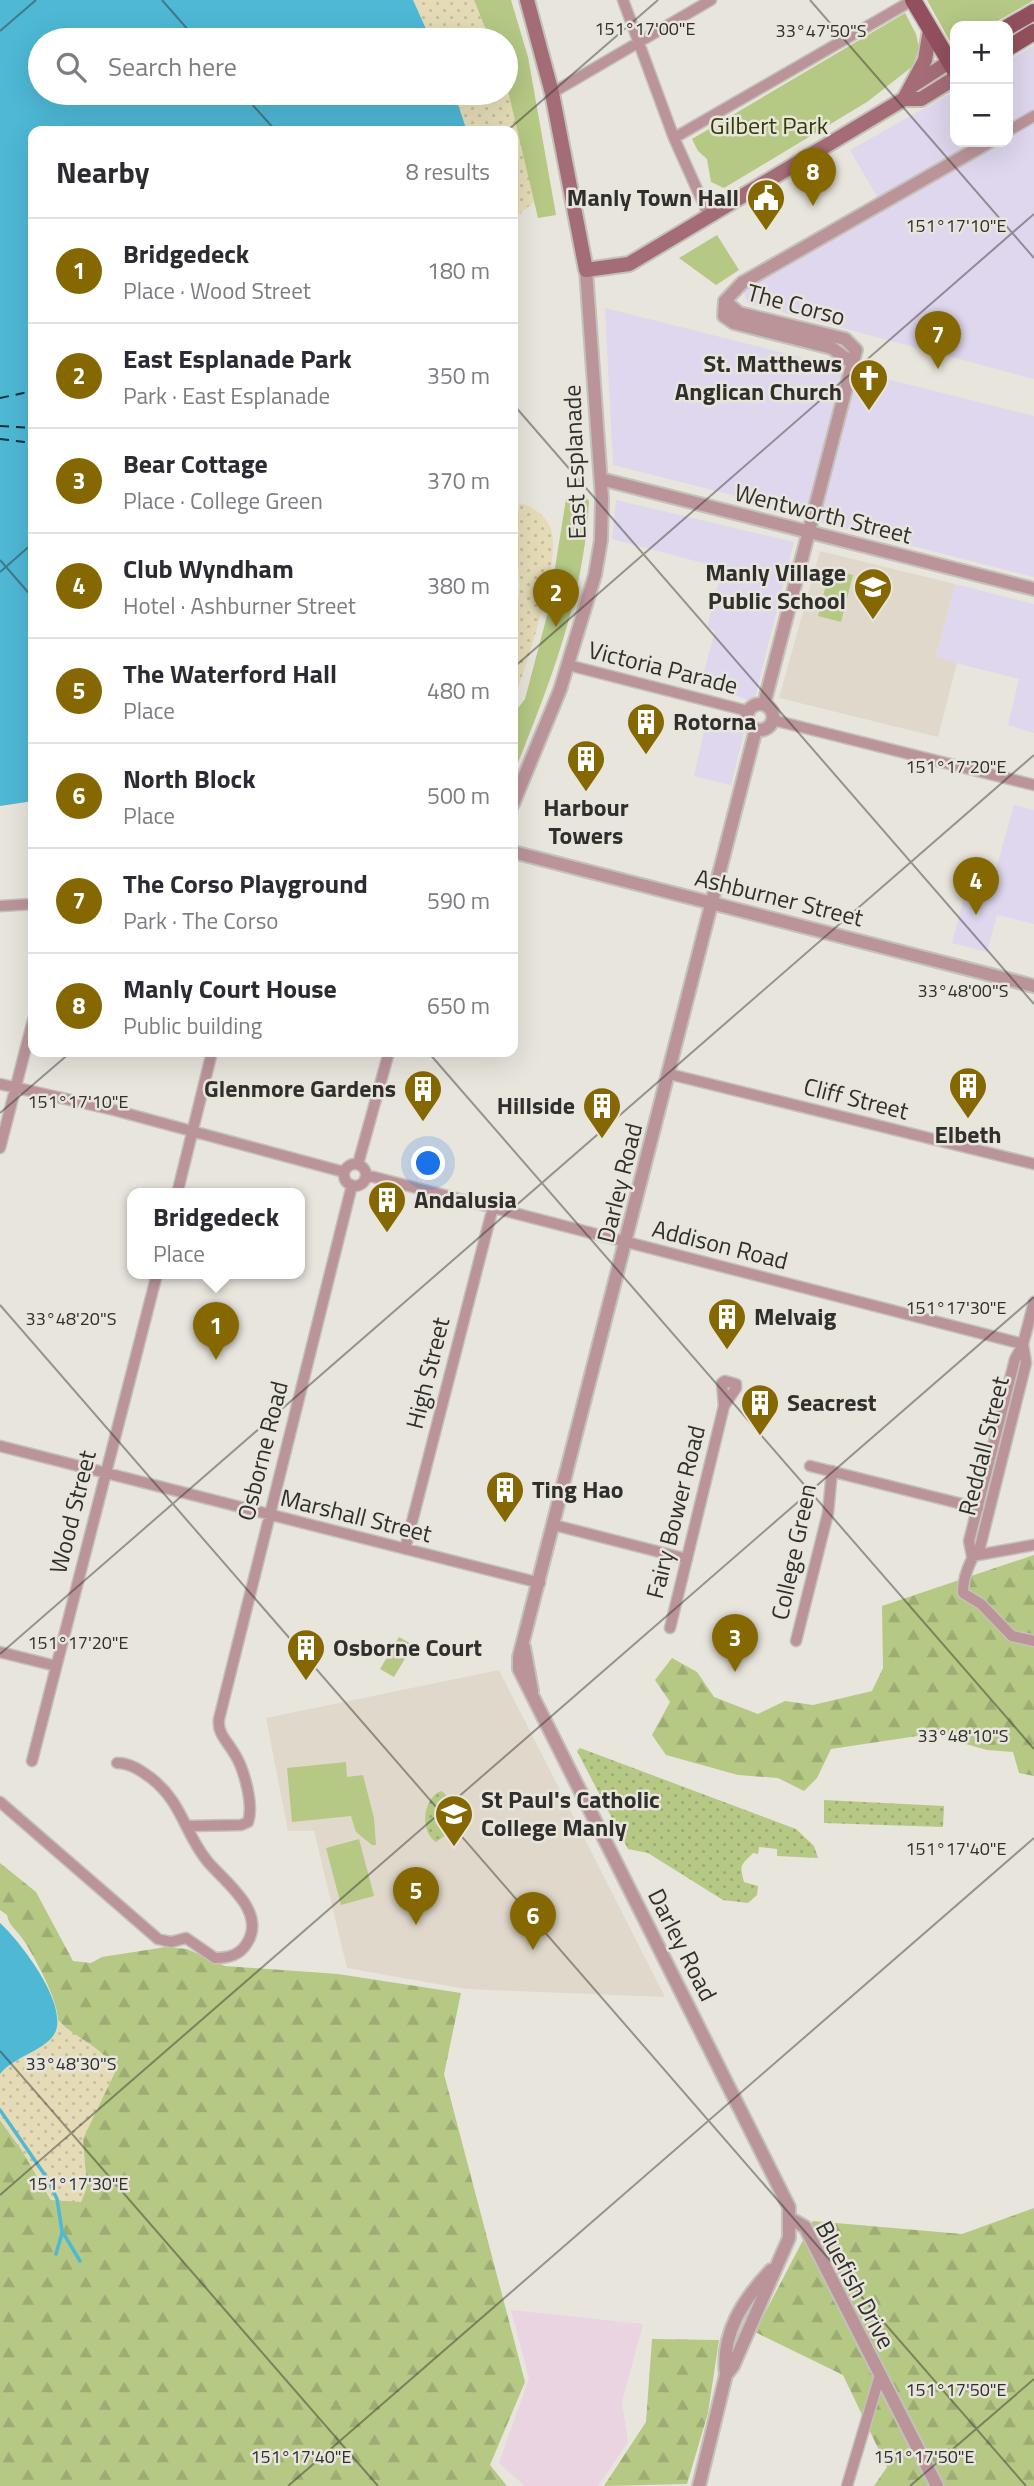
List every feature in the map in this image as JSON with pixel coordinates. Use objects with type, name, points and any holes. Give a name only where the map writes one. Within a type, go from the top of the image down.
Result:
[{"type":"main road","points":[[527,0],[552,93],[586,271],[629,264],[950,66]]},
{"type":"main road","points":[[913,0],[950,60]]},
{"type":"main road","points":[[1013,24],[1034,12]]},
{"type":"main road","points":[[907,93],[925,60],[930,30]]},
{"type":"main road","points":[[1013,45],[1034,33]]},
{"type":"main road","points":[[907,93],[921,99],[950,81]]},
{"type":"street","points":[[623,0],[674,138],[709,216]]},
{"type":"street","points":[[552,93],[711,0]]},
{"type":"street","points":[[674,138],[913,0]]},
{"type":"street","points":[[1013,128],[1034,116]]},
{"type":"street","name":"The Corso","points":[[807,531],[850,362],[831,348],[734,323],[724,316],[725,301],[742,283],[980,147]]},
{"type":"street","name":"East Esplanade","points":[[518,791],[568,665],[597,564],[603,519],[586,271]]},
{"type":"street","name":"Wentworth Street","points":[[601,479],[1034,589]]},
{"type":"street","points":[[764,704],[807,531]]},
{"type":"street","name":"Victoria Parade","points":[[568,665],[748,711]]},
{"type":"street","points":[[755,704],[764,704],[772,710],[774,720],[768,728],[756,729],[748,723],[748,711],[755,704]]},
{"type":"street","points":[[774,720],[1034,785]]},
{"type":"street","name":"Darley Road","points":[[756,729],[524,1647],[532,1691],[789,2207],[791,2219]]},
{"type":"street","name":"Ashburner Street","points":[[518,853],[1034,986]]},
{"type":"street","points":[[0,906],[28,904]]},
{"type":"street","points":[[0,1148],[28,1040]]},
{"type":"street","points":[[178,1188],[211,1057]]},
{"type":"street","points":[[358,1164],[388,1057]]},
{"type":"street","name":"Cliff Street","points":[[669,1074],[1034,1164]]},
{"type":"street","points":[[0,1084],[344,1172]]},
{"type":"street","points":[[358,1164],[366,1175],[361,1183],[352,1185],[344,1179],[344,1172],[350,1165],[358,1164]]},
{"type":"street","name":"Addison Road","points":[[366,1175],[1023,1344]]},
{"type":"street","name":"Osborne Road","points":[[188,1826],[241,1825],[248,1822],[251,1812],[236,1755],[218,1727],[268,1516],[352,1185]]},
{"type":"street","name":"High Street","points":[[405,1549],[493,1207]]},
{"type":"street","name":"Wood Street","points":[[32,1761],[156,1279]]},
{"type":"street","name":"Reddall Street","points":[[972,1556],[969,1541],[1014,1359],[1023,1344],[1034,1302]]},
{"type":"street","name":"Reddall Street","points":[[1023,1344],[1026,1363],[982,1540],[972,1556],[963,1593],[981,1604],[1012,1636],[1034,1641]]},
{"type":"street","name":"Fairy Bower Road","points":[[670,1628],[724,1406]]},
{"type":"street","name":"Marshall Street","points":[[0,1446],[540,1583]]},
{"type":"street","points":[[810,1466],[978,1508]]},
{"type":"street","name":"College Green","points":[[796,1641],[828,1513],[832,1471]]},
{"type":"street","points":[[554,1525],[687,1559]]},
{"type":"street","points":[[972,1556],[1034,1545]]},
{"type":"street","points":[[0,1652],[56,1666]]},
{"type":"street","points":[[0,1802],[158,1939],[171,1942],[186,1938],[205,1953],[227,1958],[244,1948],[251,1937],[249,1913],[229,1884],[206,1860],[167,1791],[127,1763],[117,1763]]},
{"type":"street","points":[[699,2486],[726,2375],[733,2366],[789,2238],[791,2219]]},
{"type":"street","name":"Bluefish Drive","points":[[791,2219],[805,2227],[937,2486]]},
{"type":"street","points":[[847,2486],[880,2375]]},
{"type":"shaded area","points":[[1034,45],[1034,379],[748,303],[742,288],[879,213],[879,200],[850,150],[950,94],[950,147],[1013,147],[1013,58]]},
{"type":"shaded area","points":[[605,308],[1034,416],[1034,577],[823,523],[792,510],[613,465]]},
{"type":"shaded area","points":[[616,500],[794,542],[754,702],[701,684],[715,630],[707,628],[722,568],[612,539]]},
{"type":"shaded area","name":"Manly Village Public School","points":[[820,551],[955,584],[936,657],[957,663],[938,737],[779,698]]},
{"type":"shaded area","points":[[955,584],[1034,604],[1034,733],[1008,725],[1019,679],[936,658]]},
{"type":"shaded area","points":[[706,722],[744,733],[731,785],[694,776]]},
{"type":"shaded area","points":[[1014,805],[1034,810],[1034,924],[997,915],[987,952],[952,943],[970,874],[993,880]]},
{"type":"shaded area","name":"St Paul's Catholic College Manly","points":[[499,1670],[665,1997],[465,1989],[347,1968],[314,1831],[288,1831],[266,1718]]},
{"type":"shaded area","points":[[511,2310],[643,2324],[622,2402],[628,2442],[598,2486],[525,2486],[499,2463],[529,2378]]},
{"type":"green space","points":[[474,0],[511,0],[528,57],[556,215],[538,218],[511,105],[518,105],[518,28],[485,28]]},
{"type":"green space","points":[[927,0],[1034,0],[998,21],[950,21],[950,42]]},
{"type":"green space","name":"Gilbert Park","points":[[905,13],[916,34],[919,48],[913,66],[867,102],[724,188],[711,182],[707,159],[698,151],[692,139]]},
{"type":"green space","points":[[717,235],[739,270],[716,285],[679,258]]},
{"type":"green space","points":[[586,497],[589,501],[580,572],[552,675],[518,762],[518,708],[525,699],[548,612],[566,499]]},
{"type":"green space","points":[[830,569],[853,575],[841,622],[818,616]]},
{"type":"green space","points":[[1034,1555],[1034,1776],[1019,1773],[1013,1752],[987,1750],[966,1744],[944,1732],[831,1749],[817,1778],[804,1791],[778,1778],[738,1775],[666,1755],[652,1735],[670,1702],[655,1680],[672,1658],[697,1672],[714,1697],[758,1714],[785,1701],[813,1705],[872,1691],[883,1668],[882,1606]]},
{"type":"green space","points":[[399,1637],[413,1645],[394,1677],[380,1669]]},
{"type":"green space","points":[[580,1748],[796,1829],[814,1846],[818,1858],[777,1856],[777,1849],[759,1847],[758,1854],[753,1853],[741,1868],[744,1882],[758,1886],[757,1895],[748,1903],[723,1900],[648,1853],[628,1849],[577,1751]]},
{"type":"green space","points":[[346,1762],[347,1777],[363,1775],[374,1818],[376,1845],[372,1845],[356,1832],[351,1816],[292,1822],[287,1768]]},
{"type":"green space","points":[[441,1791],[451,1805],[451,1817],[446,1835],[436,1842],[427,1830],[425,1815],[430,1800]]},
{"type":"green space","points":[[824,1800],[944,1806],[943,1827],[824,1823]]},
{"type":"green space","points":[[359,1839],[374,1896],[341,1905],[326,1848]]},
{"type":"green space","points":[[0,1863],[36,1892],[73,1961],[91,1963],[102,1957],[166,1947],[187,1949],[225,1966],[338,1974],[461,1993],[444,2074],[525,2382],[490,2465],[507,2486],[0,2486],[0,2120],[21,2149],[51,2200],[81,2201],[87,2187],[82,2139],[115,2072],[103,2056],[58,2020],[54,2001],[39,1966],[7,1915],[0,1910]]},
{"type":"green space","points":[[1034,2208],[1034,2486],[874,2486],[887,2467],[843,2375],[755,2332],[813,2221],[962,2234]]},
{"type":"green space","points":[[652,2339],[719,2340],[708,2413],[687,2484],[604,2486],[646,2422]]},
{"type":"sand","points":[[413,0],[474,0],[485,28],[426,28]]},
{"type":"sand","points":[[458,105],[512,105],[517,126],[465,126]]},
{"type":"sand","points":[[518,129],[536,200],[518,216]]},
{"type":"sand","points":[[519,503],[529,506],[546,519],[551,529],[553,544],[541,615],[518,688],[520,586]]},
{"type":"sand","points":[[58,2020],[105,2056],[115,2072],[83,2139],[87,2187],[81,2202],[51,2200],[21,2149],[0,2120],[0,2074],[43,2044],[55,2029]]},
{"type":"water","points":[[0,0],[413,0],[426,28],[28,28],[28,105],[458,105],[465,126],[28,126],[28,802],[0,806]]},
{"type":"water","points":[[0,1923],[20,1944],[41,1976],[56,2009],[57,2024],[48,2041],[0,2074]]},
{"type":"waterway","points":[[0,2110],[47,2178],[57,2199],[62,2231],[80,2261]]},
{"type":"waterway","points":[[56,2254],[62,2233]]},
{"type":"ferry route","points":[[0,398],[28,392]]},
{"type":"ferry route","points":[[0,426],[28,428]]},
{"type":"ferry route","points":[[0,439],[28,442]]},
{"type":"place","name":"Manly Court House","points":[[813,206]]},
{"type":"place","name":"Manly Town Hall","points":[[766,232]]},
{"type":"place","name":"The Corso Playground","points":[[938,369]]},
{"type":"place","name":"St. Matthews Anglican Church","points":[[869,412]]},
{"type":"place","name":"Manly Village Public School","points":[[873,621]]},
{"type":"place","name":"East Esplanade Park","points":[[556,627]]},
{"type":"place","name":"Rotorna","points":[[646,756]]},
{"type":"place","name":"Harbour Towers","points":[[586,793]]},
{"type":"place","name":"Club Wyndham","points":[[976,915]]},
{"type":"place","name":"Elbeth","points":[[968,1120]]},
{"type":"place","name":"Glenmore Gardens","points":[[423,1123]]},
{"type":"place","name":"Hillside","points":[[602,1140]]},
{"type":"place","name":"Andalusia","points":[[387,1234]]},
{"type":"place","name":"Melvaig","points":[[727,1351]]},
{"type":"place","name":"Bridgedeck","points":[[216,1360]]},
{"type":"place","name":"Seacrest","points":[[760,1437]]},
{"type":"place","name":"Ting Hao","points":[[505,1524]]},
{"type":"place","name":"Bear Cottage","points":[[735,1672]]},
{"type":"place","name":"Osborne Court","points":[[306,1682]]},
{"type":"place","name":"St Paul's Catholic College Manly","points":[[454,1848]]},
{"type":"place","name":"The Waterford Hall","points":[[416,1925]]},
{"type":"place","name":"North Block","points":[[533,1950]]}]
